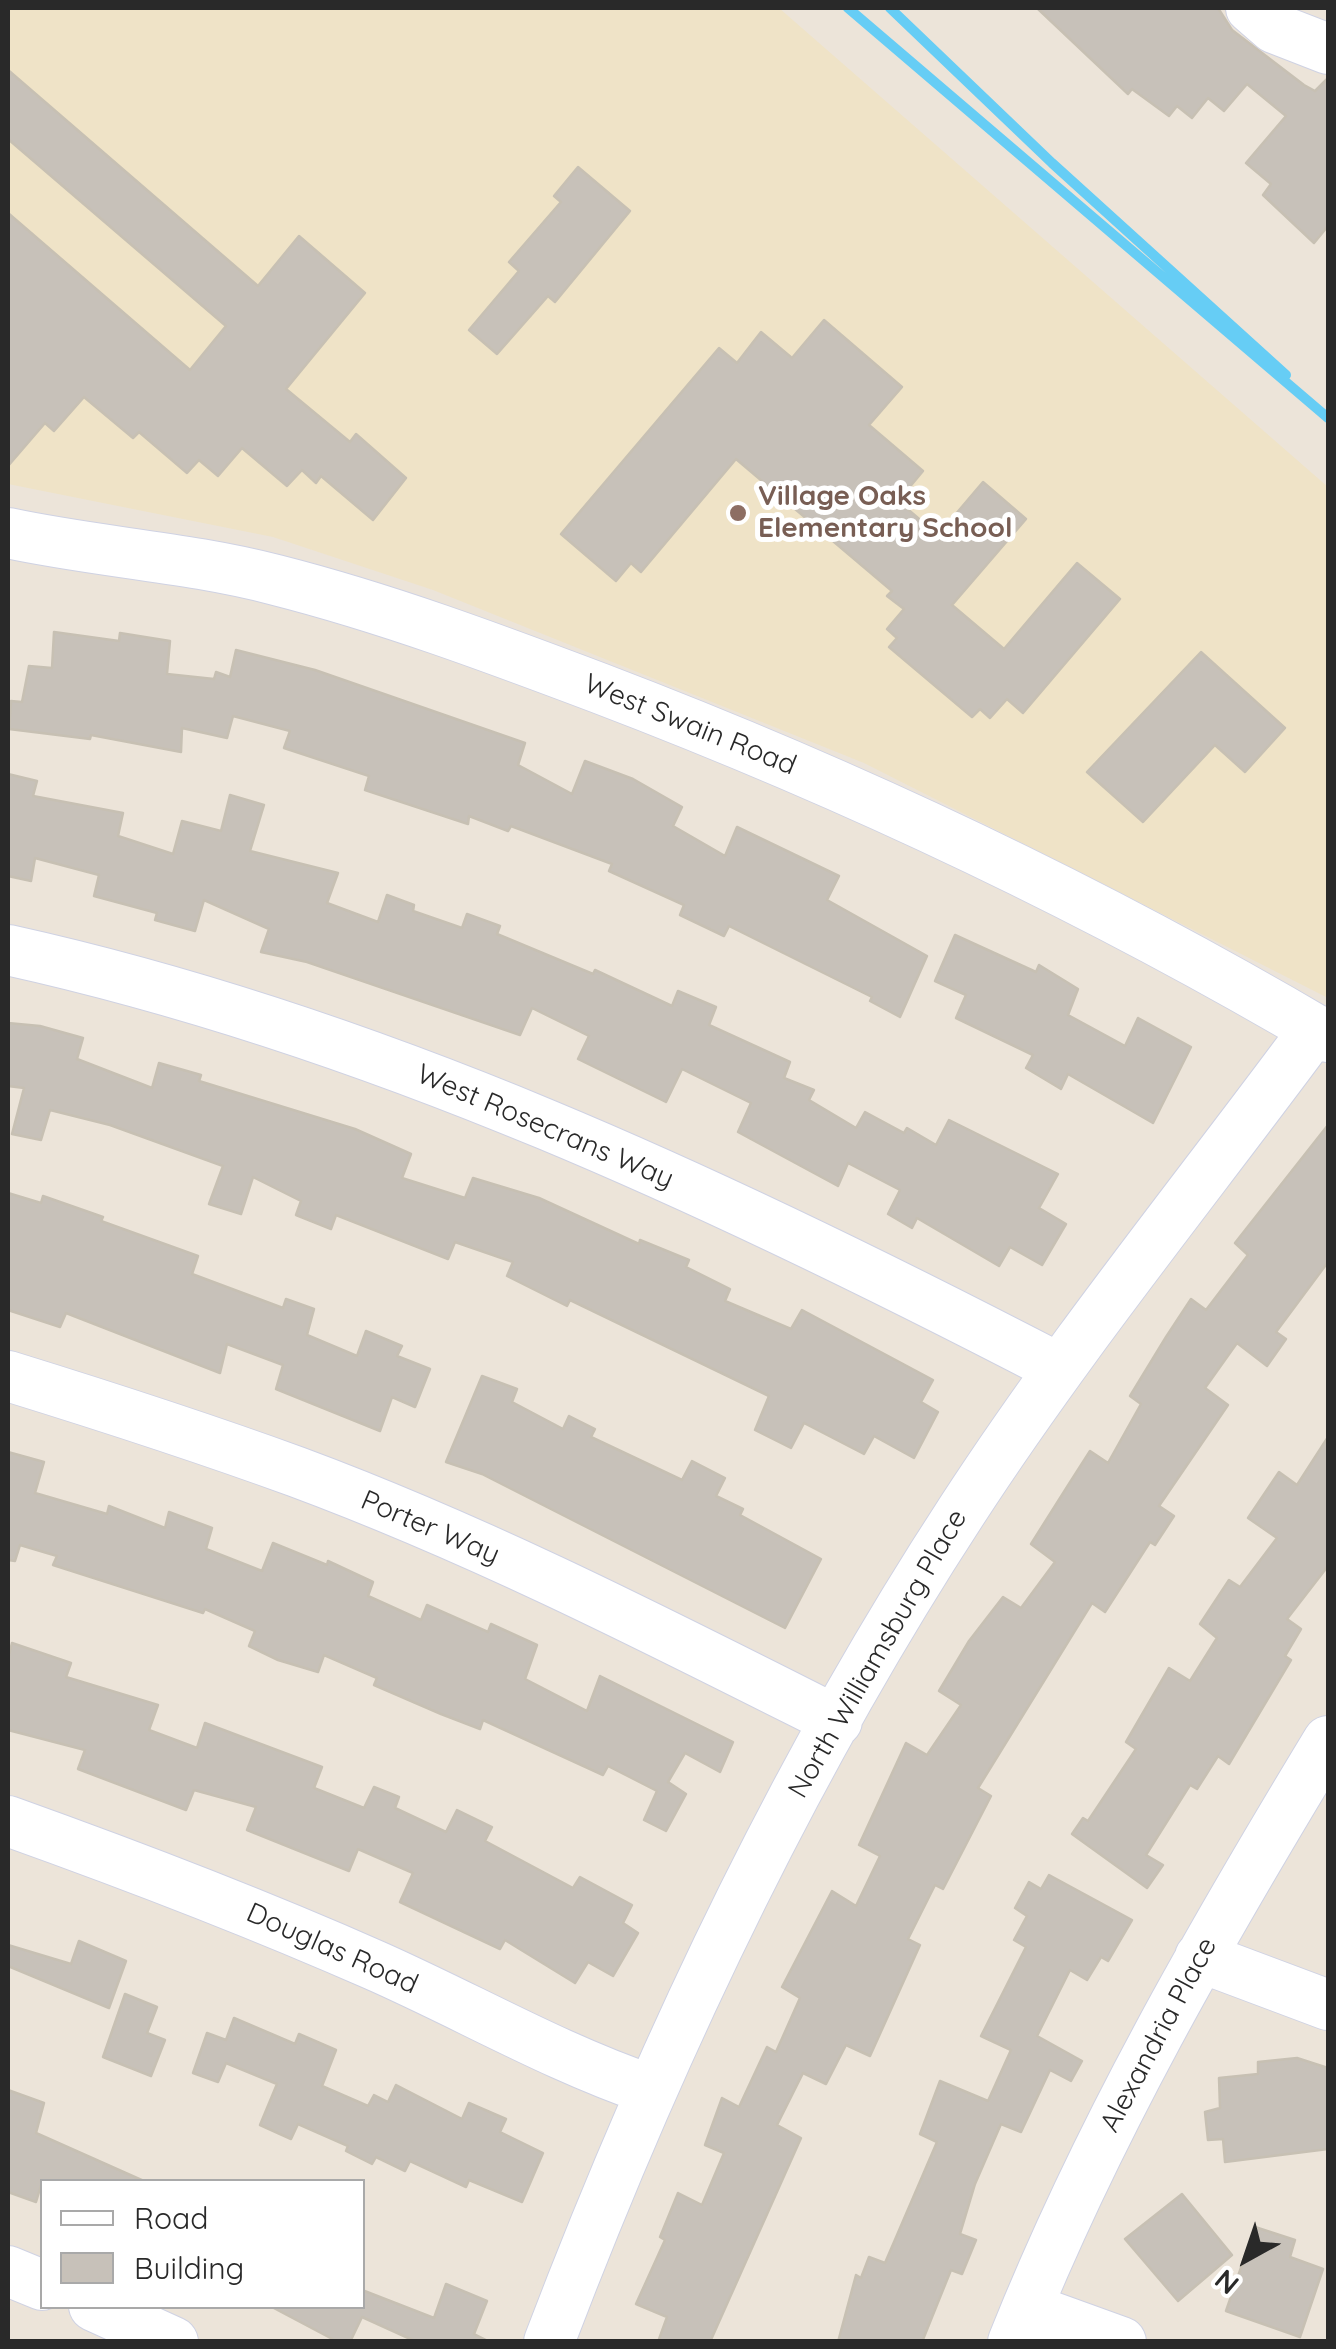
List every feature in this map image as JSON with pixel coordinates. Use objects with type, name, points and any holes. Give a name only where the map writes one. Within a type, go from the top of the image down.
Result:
[{"type":"street","points":[[1251,8],[1274,28],[1328,50]]},
{"type":"street","name":"West Swain Road","points":[[8,533],[273,579],[413,621],[606,690],[896,811],[1131,928],[1322,1033]]},
{"type":"street","name":"West Rosecrans Way","points":[[8,950],[160,986],[371,1056],[562,1130],[796,1236],[1058,1368]]},
{"type":"street","name":"North Williamsburg Place","points":[[549,2342],[650,2090],[746,1888],[837,1721],[951,1527],[1058,1368],[1322,1033]]},
{"type":"street","name":"Porter Way","points":[[8,1376],[299,1473],[453,1536],[642,1623],[837,1721]]},
{"type":"street","name":"Alexandria Place","points":[[1020,2324],[1110,2126],[1200,1957],[1328,1740]]},
{"type":"street","name":"Douglas Road","points":[[8,1821],[224,1902],[378,1966],[586,2067],[650,2090]]},
{"type":"street","points":[[1200,1957],[1328,2005]]},
{"type":"street","points":[[8,2271],[40,2284]]},
{"type":"street","points":[[101,2309],[173,2342]]},
{"type":"street","points":[[1020,2324],[1121,2342]]},
{"type":"shaded area","name":"Village Oaks Elementary School","points":[[8,8],[779,8],[1328,487],[1328,998],[864,763],[433,590],[273,537],[8,484]]},
{"type":"building","points":[[1037,8],[1218,8],[1232,30],[1304,85],[1315,91],[1328,78],[1328,226],[1314,243],[1263,195],[1271,184],[1246,163],[1286,116],[1247,84],[1224,111],[1208,98],[1192,118],[1177,106],[1169,116],[1132,89],[1128,94]]},
{"type":"building","points":[[8,70],[258,286],[299,236],[365,293],[286,389],[350,442],[356,434],[406,478],[373,520],[321,476],[316,483],[302,470],[287,486],[242,448],[218,476],[199,460],[187,473],[139,432],[133,438],[84,397],[54,431],[45,423],[8,466],[8,213],[190,370],[226,326],[8,139]]},
{"type":"building","points":[[578,167],[630,211],[555,302],[548,296],[497,354],[469,330],[519,271],[509,262],[561,202],[554,196]]},
{"type":"building","points":[[824,320],[902,387],[869,425],[923,471],[898,501],[938,535],[983,482],[1026,519],[952,605],[1004,649],[1077,563],[1120,599],[1023,713],[1007,699],[990,718],[980,709],[972,717],[889,647],[897,638],[887,629],[904,609],[887,596],[892,591],[736,459],[641,572],[631,563],[616,581],[561,534],[719,348],[737,363],[761,332],[792,358]]},
{"type":"building","points":[[54,632],[119,641],[120,633],[170,641],[167,674],[214,679],[216,672],[230,677],[236,650],[315,670],[525,743],[518,765],[572,794],[585,761],[633,779],[682,807],[673,826],[725,856],[737,827],[839,876],[827,900],[927,956],[900,1017],[870,1001],[872,997],[729,926],[724,936],[680,915],[684,905],[609,871],[612,864],[511,826],[508,831],[469,816],[468,824],[365,790],[369,776],[284,748],[290,731],[233,716],[227,738],[182,728],[181,752],[91,735],[90,739],[9,729],[11,701],[22,702],[29,666],[52,668]]},
{"type":"building","points":[[1201,652],[1285,728],[1245,772],[1215,745],[1143,822],[1087,772]]},
{"type":"building","points":[[8,774],[37,781],[33,796],[123,813],[118,836],[173,854],[182,821],[221,831],[230,795],[264,805],[250,851],[338,873],[327,903],[378,922],[387,895],[414,905],[413,911],[462,928],[467,914],[500,926],[497,934],[593,974],[595,970],[672,1006],[678,991],[716,1007],[709,1025],[790,1062],[784,1078],[814,1090],[809,1100],[856,1128],[865,1112],[904,1133],[907,1128],[936,1145],[949,1120],[1058,1174],[1039,1208],[1066,1224],[1042,1265],[1010,1247],[999,1266],[917,1218],[912,1228],[888,1214],[900,1190],[848,1163],[838,1186],[738,1132],[751,1103],[682,1069],[666,1102],[578,1059],[589,1036],[532,1008],[520,1035],[307,962],[261,952],[269,929],[204,900],[195,931],[155,920],[157,913],[94,896],[99,875],[35,858],[31,881],[8,876]]},
{"type":"building","points":[[955,935],[1036,972],[1039,965],[1078,989],[1068,1015],[1125,1046],[1138,1018],[1191,1047],[1153,1123],[1068,1074],[1061,1089],[1026,1068],[1033,1055],[956,1018],[966,995],[935,981]]},
{"type":"building","points":[[8,1023],[40,1026],[83,1038],[77,1059],[152,1088],[159,1063],[201,1075],[199,1081],[355,1129],[411,1154],[402,1178],[465,1198],[473,1178],[539,1198],[639,1244],[640,1240],[689,1260],[686,1267],[730,1289],[725,1301],[791,1329],[802,1310],[933,1380],[921,1402],[938,1412],[914,1458],[874,1436],[864,1454],[804,1423],[791,1448],[755,1430],[769,1396],[570,1300],[567,1306],[507,1276],[513,1262],[455,1242],[448,1259],[336,1215],[331,1229],[296,1215],[301,1201],[253,1177],[241,1214],[209,1204],[223,1166],[110,1125],[50,1110],[41,1140],[12,1134],[24,1088],[8,1086]]},
{"type":"building","points":[[1328,1125],[1328,1262],[1276,1332],[1286,1339],[1267,1366],[1237,1343],[1205,1388],[1228,1405],[1159,1506],[1174,1516],[1155,1545],[1150,1542],[1105,1612],[1092,1603],[978,1788],[991,1796],[943,1889],[935,1885],[908,1939],[920,1945],[870,2056],[846,2045],[826,2084],[803,2073],[777,2125],[801,2138],[710,2342],[658,2342],[667,2317],[636,2304],[665,2240],[660,2237],[678,2193],[702,2205],[724,2153],[705,2145],[722,2098],[739,2107],[767,2047],[776,2052],[800,1998],[782,1987],[832,1891],[856,1906],[880,1856],[859,1845],[906,1743],[927,1755],[961,1705],[939,1691],[969,1641],[1003,1597],[1021,1608],[1055,1562],[1031,1544],[1067,1487],[1090,1451],[1108,1463],[1141,1404],[1130,1396],[1166,1337],[1191,1299],[1206,1310],[1248,1255],[1235,1243]]},
{"type":"building","points":[[8,1193],[41,1203],[43,1196],[103,1217],[101,1221],[198,1256],[192,1274],[283,1308],[286,1299],[314,1309],[307,1335],[357,1356],[366,1331],[402,1346],[397,1356],[430,1369],[415,1407],[392,1397],[380,1431],[276,1389],[283,1365],[227,1344],[220,1373],[66,1313],[60,1327],[8,1310]]},
{"type":"building","points":[[482,1376],[517,1389],[512,1402],[563,1429],[569,1416],[595,1429],[591,1437],[682,1480],[692,1461],[725,1478],[716,1496],[743,1509],[740,1515],[821,1559],[785,1628],[482,1474],[446,1462]]},
{"type":"building","points":[[1328,1437],[1328,1566],[1287,1619],[1301,1629],[1285,1656],[1291,1660],[1229,1764],[1218,1756],[1197,1789],[1190,1785],[1146,1855],[1163,1865],[1147,1888],[1072,1834],[1083,1818],[1088,1821],[1136,1749],[1126,1742],[1169,1668],[1190,1681],[1217,1638],[1200,1624],[1229,1580],[1240,1587],[1277,1538],[1248,1518],[1279,1472],[1297,1485]]},
{"type":"building","points":[[8,1452],[44,1462],[35,1493],[107,1514],[109,1506],[165,1528],[169,1512],[212,1528],[206,1549],[262,1571],[273,1543],[327,1565],[328,1561],[373,1582],[368,1596],[421,1620],[427,1605],[488,1632],[491,1624],[537,1645],[525,1679],[587,1711],[600,1676],[733,1742],[720,1772],[685,1753],[668,1782],[686,1794],[666,1831],[644,1820],[657,1791],[608,1766],[603,1775],[483,1720],[480,1729],[441,1714],[374,1685],[377,1678],[324,1655],[318,1672],[278,1660],[249,1646],[255,1631],[205,1609],[203,1613],[53,1565],[57,1556],[20,1545],[15,1561],[8,1560]]},
{"type":"building","points":[[12,1643],[71,1663],[66,1677],[158,1705],[149,1730],[197,1748],[205,1723],[322,1767],[314,1788],[364,1808],[374,1787],[399,1797],[395,1808],[446,1832],[457,1810],[492,1827],[485,1841],[573,1888],[580,1877],[632,1905],[623,1923],[638,1933],[613,1976],[588,1962],[575,1983],[505,1940],[500,1949],[400,1902],[413,1873],[358,1849],[349,1871],[247,1830],[256,1807],[194,1790],[186,1810],[78,1769],[85,1750],[8,1730],[8,1659]]},
{"type":"building","points":[[1049,1875],[1132,1920],[1108,1961],[1101,1957],[1087,1980],[1070,1970],[1037,2036],[1082,2061],[1071,2081],[1050,2070],[1021,2132],[1001,2124],[975,2184],[960,2234],[976,2240],[962,2274],[951,2270],[922,2342],[838,2342],[856,2275],[861,2278],[869,2257],[885,2263],[937,2142],[920,2134],[940,2081],[988,2101],[1011,2050],[981,2036],[1026,1947],[1014,1940],[1027,1916],[1015,1908],[1029,1882],[1041,1889]]},
{"type":"building","points":[[79,1941],[126,1961],[109,2008],[8,1966],[8,1945],[71,1964]]},
{"type":"building","points":[[125,1994],[157,2007],[147,2033],[165,2040],[151,2076],[103,2057]]},
{"type":"building","points":[[234,2018],[295,2044],[299,2034],[336,2050],[322,2086],[368,2106],[374,2095],[388,2102],[396,2085],[462,2119],[469,2103],[506,2119],[500,2132],[543,2153],[522,2202],[469,2180],[466,2187],[410,2161],[405,2171],[376,2157],[372,2164],[346,2151],[348,2146],[298,2124],[291,2139],[260,2125],[277,2084],[226,2063],[218,2082],[193,2073],[207,2033],[226,2040]]},
{"type":"building","points":[[1297,2058],[1328,2068],[1328,2149],[1225,2162],[1223,2139],[1208,2140],[1205,2112],[1220,2108],[1219,2078],[1258,2074],[1258,2062]]},
{"type":"building","points":[[8,2090],[44,2103],[36,2133],[139,2179],[40,2179],[36,2202],[8,2192]]},
{"type":"building","points":[[1182,2194],[1232,2255],[1178,2301],[1125,2239]]},
{"type":"building","points":[[1255,2227],[1295,2240],[1290,2257],[1323,2269],[1300,2337],[1226,2311]]},
{"type":"building","points":[[446,2284],[487,2301],[474,2334],[490,2342],[417,2342],[362,2317],[350,2342],[338,2342],[276,2309],[365,2309],[365,2291],[434,2318]]},
{"type":"waterway","points":[[848,8],[1328,418]]},
{"type":"waterway","points":[[890,8],[1052,163],[1286,375]]},
{"type":"place","name":"Village Oaks Elementary School","points":[[738,513]]}]
